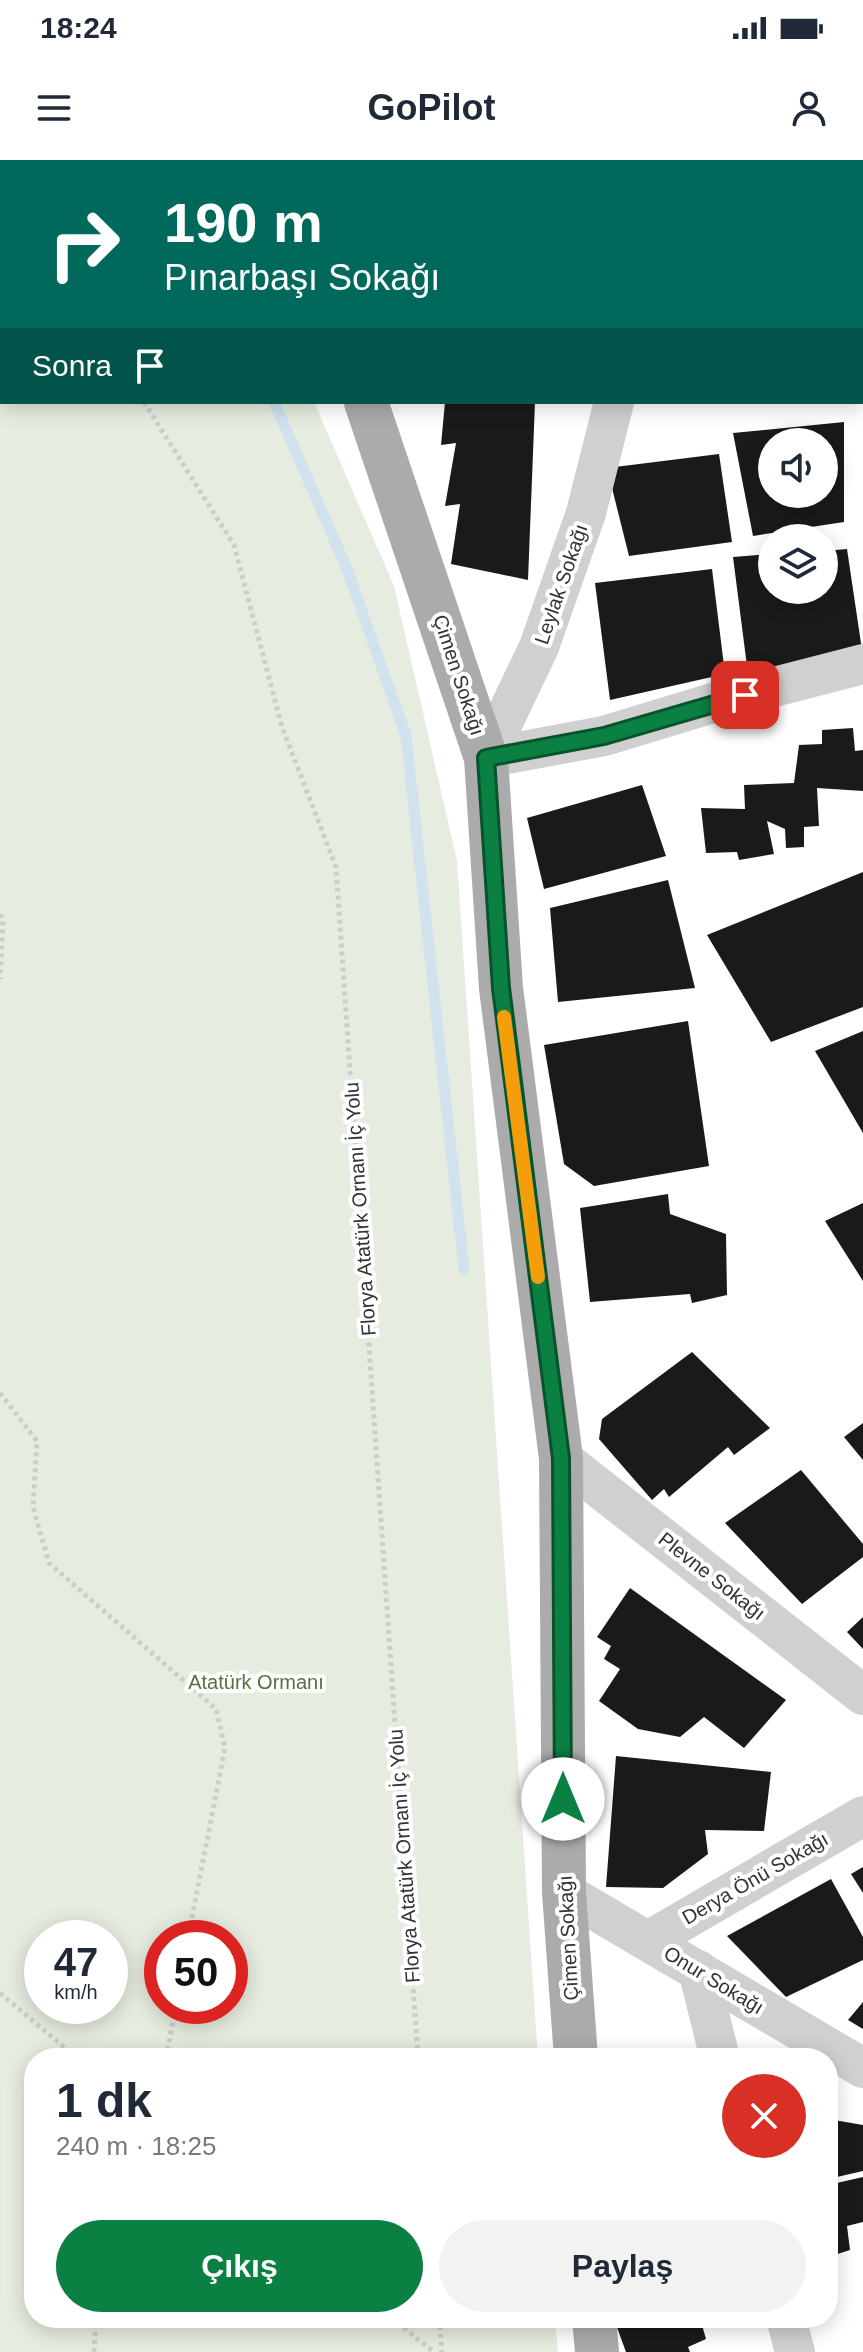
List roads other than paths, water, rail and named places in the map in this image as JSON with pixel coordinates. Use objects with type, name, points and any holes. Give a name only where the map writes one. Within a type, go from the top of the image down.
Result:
[{"type":"main road","name":"Çimen Sokağı","points":[[367,404],[486,758],[501,988],[561,1458],[564,1892],[575,2048]]},
{"type":"main road","points":[[595,2328],[597,2352]]},
{"type":"street","name":"Leylak Sokağı","points":[[486,758],[539,647],[586,513],[613,404]]},
{"type":"street","points":[[486,758],[604,736],[716,702],[863,664]]},
{"type":"street","name":"Plevne Sokağı","points":[[561,1458],[863,1695]]},
{"type":"street","name":"Derya Önü Sokağı","points":[[648,1941],[863,1816]]},
{"type":"street","name":"Onur Sokağı","points":[[564,1892],[829,2048]]},
{"type":"street","points":[[698,1970],[718,2048]]},
{"type":"street","name":"Onur Sokağı","points":[[838,2053],[863,2068]]},
{"type":"street","points":[[789,2328],[795,2352]]},
{"type":"waterway","points":[[275,404],[347,569],[406,736],[464,1269]]},
{"type":"park label","name":"Atatürk Ormanı","points":[[256,1682]]}]
